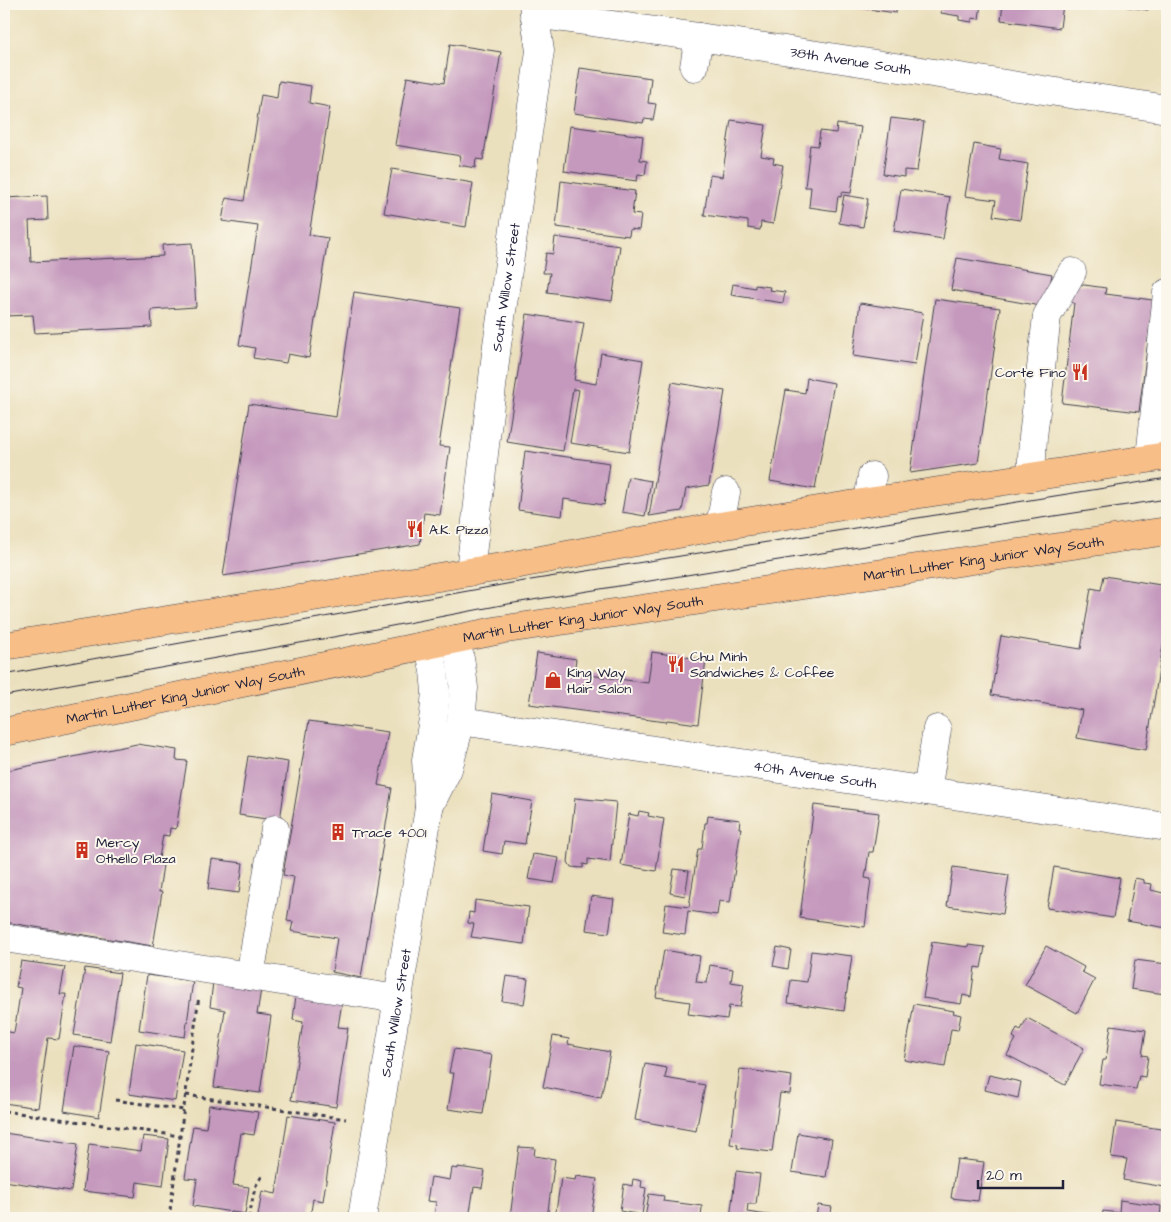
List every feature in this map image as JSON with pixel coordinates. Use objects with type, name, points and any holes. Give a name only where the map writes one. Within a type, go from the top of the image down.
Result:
[{"type":"main road","points":[[4,646],[514,565],[720,526],[870,489],[1030,477],[1159,457]]},
{"type":"main road","name":"Martin Luther King Junior Way South","points":[[4,732],[500,630],[1167,531]]},
{"type":"street","name":"38th Avenue South","points":[[533,9],[699,37],[1167,109]]},
{"type":"street","name":"South Willow Street","points":[[470,571],[498,336],[540,51],[533,9]]},
{"type":"street","points":[[694,67],[699,37]]},
{"type":"street","points":[[1030,477],[1047,316],[1072,272]]},
{"type":"street","points":[[1159,457],[1167,293]]},
{"type":"street","points":[[720,526],[726,492]]},
{"type":"street","name":"South Willow Street","points":[[429,808],[448,770],[461,721],[464,688],[456,639]]},
{"type":"street","name":"South Willow Street","points":[[362,1218],[429,808],[426,760],[436,691],[429,645]]},
{"type":"street","name":"40th Avenue South","points":[[461,721],[1167,827]]},
{"type":"street","points":[[927,792],[938,729]]},
{"type":"street","points":[[250,976],[275,829]]},
{"type":"street","points":[[4,938],[398,999]]},
{"type":"path","points":[[169,1218],[203,969]]},
{"type":"path","points":[[186,1095],[346,1118]]},
{"type":"path","points":[[115,1100],[184,1110]]},
{"type":"path","points":[[4,1111],[180,1136]]},
{"type":"path","points":[[250,1218],[255,1187],[262,1176]]},
{"type":"building","points":[[838,4],[897,4],[896,13]]},
{"type":"building","points":[[942,4],[981,4],[979,19],[972,18],[972,22],[959,20],[959,16],[941,13]]},
{"type":"building","points":[[1003,4],[1063,4],[1060,28],[1001,20]]},
{"type":"building","points":[[1116,4],[1149,4],[1148,10]]},
{"type":"building","points":[[450,44],[501,52],[483,160],[476,159],[475,168],[459,165],[461,156],[395,145],[407,77],[444,83]]},
{"type":"building","points":[[580,68],[651,78],[648,103],[656,104],[653,120],[644,119],[643,123],[574,113]]},
{"type":"building","points":[[279,81],[311,86],[309,103],[330,107],[309,235],[328,238],[309,358],[288,354],[286,363],[253,358],[255,348],[239,345],[258,226],[222,221],[226,198],[244,201],[261,95],[277,98]]},
{"type":"building","points":[[891,118],[924,122],[917,171],[904,170],[904,177],[883,174]]},
{"type":"building","points":[[731,120],[766,125],[761,156],[774,158],[773,163],[783,165],[773,224],[761,222],[760,230],[748,228],[748,221],[704,215],[710,175],[722,177]]},
{"type":"building","points":[[837,124],[861,127],[851,193],[842,192],[841,197],[838,196],[836,211],[809,207],[811,187],[805,187],[810,145],[818,146],[820,131],[836,133]]},
{"type":"building","points":[[570,126],[643,136],[640,160],[647,161],[645,175],[638,174],[637,181],[564,171]]},
{"type":"building","points":[[974,144],[1001,149],[999,159],[1028,164],[1020,220],[993,216],[996,200],[965,196]]},
{"type":"building","points":[[392,169],[473,183],[466,227],[384,213]]},
{"type":"building","points":[[561,181],[635,191],[632,214],[641,215],[639,230],[630,229],[629,236],[556,227]]},
{"type":"building","points":[[901,189],[950,197],[943,239],[894,231]]},
{"type":"building","points":[[844,195],[868,199],[863,227],[839,223]]},
{"type":"building","points":[[47,196],[48,220],[29,221],[31,262],[163,256],[162,245],[192,243],[196,307],[151,310],[152,327],[35,333],[33,315],[4,316],[4,198]]},
{"type":"building","points":[[555,237],[620,246],[612,301],[547,292],[550,273],[543,273],[546,253],[553,254]]},
{"type":"building","points":[[957,258],[1052,274],[1046,307],[951,290]]},
{"type":"building","points":[[1070,283],[1106,288],[1105,294],[1153,300],[1139,412],[1062,403],[1074,303],[1068,302]]},
{"type":"building","points":[[733,284],[755,288],[755,285],[770,287],[769,290],[785,292],[783,303],[731,295]]},
{"type":"building","points":[[354,292],[460,308],[439,446],[450,447],[440,515],[424,513],[420,544],[223,576],[249,404],[336,417]]},
{"type":"building","points":[[935,299],[1000,308],[978,463],[910,473]]},
{"type":"building","points":[[860,303],[923,313],[915,365],[853,356]]},
{"type":"building","points":[[527,314],[584,323],[574,380],[596,384],[601,353],[643,360],[629,452],[570,443],[579,390],[573,389],[563,451],[507,442]]},
{"type":"building","points":[[807,378],[834,383],[815,489],[770,481],[786,390],[805,393]]},
{"type":"building","points":[[672,382],[725,391],[709,485],[686,489],[682,511],[649,516]]},
{"type":"building","points":[[525,451],[610,463],[604,505],[564,499],[562,516],[518,510]]},
{"type":"building","points":[[628,477],[651,481],[645,516],[622,512]]},
{"type":"building","points":[[1104,576],[1167,586],[1167,621],[1146,750],[1077,738],[1082,710],[991,695],[1001,636],[1081,649],[1091,588],[1101,590]]},
{"type":"building","points":[[652,652],[706,660],[698,724],[667,720],[666,722],[529,704],[537,653],[576,659],[574,673],[648,683]]},
{"type":"building","name":"Trace 4001","points":[[309,721],[388,732],[378,785],[392,788],[361,978],[332,972],[337,938],[291,931],[293,922],[287,921],[294,877],[283,875]]},
{"type":"building","name":"Mercy Othello Plaza","points":[[137,744],[177,750],[176,760],[187,761],[176,829],[170,828],[169,836],[163,835],[158,864],[163,865],[159,892],[162,892],[153,946],[4,922],[4,771]]},
{"type":"building","points":[[248,756],[288,762],[280,821],[239,815]]},
{"type":"building","points":[[492,794],[532,801],[525,844],[504,841],[502,854],[483,851]]},
{"type":"building","points":[[575,798],[616,802],[610,862],[588,859],[588,865],[583,864],[583,868],[571,867],[568,862]]},
{"type":"building","points":[[814,805],[879,813],[873,852],[869,852],[865,878],[871,879],[865,927],[800,918]]},
{"type":"building","points":[[639,811],[649,813],[648,816],[664,819],[656,871],[621,865],[629,814],[638,816]]},
{"type":"building","points":[[708,816],[740,820],[739,828],[741,828],[730,902],[719,901],[717,915],[688,911],[685,935],[662,932],[666,904],[689,907],[698,849],[702,849],[705,823],[707,823]]},
{"type":"building","points":[[533,854],[559,858],[554,883],[528,879]]},
{"type":"building","points":[[212,859],[243,863],[239,893],[208,889]]},
{"type":"building","points":[[953,867],[1009,875],[1003,914],[947,906]]},
{"type":"building","points":[[1054,867],[1120,878],[1113,918],[1047,908]]},
{"type":"building","points":[[674,869],[689,871],[685,896],[670,893]]},
{"type":"building","points":[[1135,878],[1144,880],[1144,883],[1152,884],[1151,890],[1167,894],[1167,928],[1127,921]]},
{"type":"building","points":[[591,896],[614,899],[609,933],[586,930]]},
{"type":"building","points":[[475,900],[529,907],[524,944],[471,937],[474,924],[468,923],[469,912],[474,913]]},
{"type":"building","points":[[932,942],[968,947],[968,945],[985,947],[981,968],[975,967],[971,997],[963,995],[961,1004],[923,998]]},
{"type":"building","points":[[1046,946],[1084,967],[1082,972],[1095,979],[1077,1013],[1025,985]]},
{"type":"building","points":[[777,947],[791,950],[788,969],[773,966]]},
{"type":"building","points":[[664,950],[700,956],[696,982],[707,983],[710,965],[733,969],[731,982],[744,984],[740,1007],[729,1006],[727,1019],[688,1014],[690,1002],[656,997]]},
{"type":"building","points":[[811,951],[852,956],[844,1011],[788,1003],[791,980],[807,982]]},
{"type":"building","points":[[1135,960],[1167,964],[1167,988],[1165,994],[1131,989]]},
{"type":"building","points":[[21,961],[65,967],[60,994],[66,994],[59,1039],[48,1038],[38,1108],[4,1103],[4,1031],[14,1033],[21,988],[16,987]]},
{"type":"building","points":[[85,968],[120,973],[110,1041],[74,1035]]},
{"type":"building","points":[[147,975],[193,981],[185,1037],[139,1030]]},
{"type":"building","points":[[506,976],[528,979],[524,1004],[502,1001]]},
{"type":"building","points":[[213,982],[261,989],[257,1014],[271,1016],[260,1093],[214,1087],[225,1010],[210,1007]]},
{"type":"building","points":[[296,995],[342,1002],[338,1027],[348,1028],[336,1107],[291,1100],[303,1022],[293,1020]]},
{"type":"building","points":[[914,1004],[954,1011],[953,1013],[961,1015],[958,1030],[951,1029],[945,1067],[904,1060]]},
{"type":"building","points":[[1027,1018],[1084,1048],[1065,1085],[1007,1055],[1016,1039],[1013,1037],[1017,1028],[1021,1030]]},
{"type":"building","points":[[1111,1025],[1146,1030],[1142,1055],[1148,1056],[1145,1077],[1139,1076],[1136,1089],[1099,1084],[1103,1060],[1106,1060]]},
{"type":"building","points":[[553,1036],[569,1039],[568,1044],[610,1052],[601,1098],[543,1087]]},
{"type":"building","points":[[136,1043],[183,1050],[175,1101],[129,1094]]},
{"type":"building","points":[[74,1046],[109,1051],[99,1117],[64,1111]]},
{"type":"building","points":[[454,1049],[492,1055],[483,1114],[448,1109],[454,1073],[449,1073]]},
{"type":"building","points":[[645,1064],[667,1068],[665,1078],[705,1085],[696,1131],[635,1120]]},
{"type":"building","points":[[740,1069],[792,1076],[790,1094],[780,1093],[772,1152],[737,1148],[738,1145],[730,1144]]},
{"type":"building","points":[[989,1075],[1021,1082],[1018,1098],[985,1090]]},
{"type":"building","points":[[209,1105],[258,1112],[254,1135],[241,1133],[233,1185],[249,1187],[245,1214],[193,1206],[197,1179],[185,1178],[189,1150],[193,1126],[206,1128]]},
{"type":"building","points":[[288,1115],[335,1122],[323,1201],[313,1199],[310,1218],[258,1216],[262,1191],[276,1194]]},
{"type":"building","points":[[1116,1122],[1167,1130],[1165,1187],[1123,1180],[1127,1159],[1111,1157]]},
{"type":"building","points":[[4,1133],[78,1144],[71,1191],[4,1181]]},
{"type":"building","points":[[798,1133],[832,1139],[826,1177],[792,1172]]},
{"type":"building","points":[[143,1136],[169,1139],[163,1186],[137,1182],[135,1197],[83,1191],[89,1144],[141,1151]]},
{"type":"building","points":[[519,1147],[535,1148],[534,1156],[555,1159],[547,1218],[510,1218]]},
{"type":"building","points":[[957,1159],[984,1162],[978,1201],[951,1198]]},
{"type":"building","points":[[458,1167],[485,1171],[482,1188],[474,1187],[469,1218],[434,1218],[436,1202],[427,1201],[431,1177],[450,1180],[452,1168],[458,1169]]},
{"type":"building","points":[[736,1171],[760,1174],[756,1204],[748,1204],[747,1212],[781,1218],[730,1218]]},
{"type":"building","points":[[576,1176],[597,1179],[591,1218],[555,1218],[561,1178],[575,1180]]},
{"type":"building","points":[[633,1179],[642,1181],[641,1187],[646,1188],[642,1215],[620,1211],[624,1184],[632,1186]]},
{"type":"building","points":[[649,1194],[664,1196],[663,1201],[702,1206],[701,1218],[645,1218]]},
{"type":"building","points":[[1120,1200],[1161,1206],[1160,1218],[1102,1218],[1103,1211],[1119,1213]]},
{"type":"building","points":[[818,1205],[832,1207],[830,1218],[816,1218]]},
{"type":"building","points":[[796,1215],[815,1217],[796,1218]]},
{"type":"tram line","points":[[4,675],[512,583],[1167,478]]},
{"type":"tram line","points":[[4,696],[502,605],[988,526],[1167,499]]},
{"type":"place","name":"Corte Fino","points":[[1080,372]]},
{"type":"place","name":"A.K. Pizza","points":[[415,529]]},
{"type":"place","name":"Chu Minh Sandwiches & Coffee","points":[[676,664]]},
{"type":"place","name":"King Way Hair Salon","points":[[553,680]]},
{"type":"place","name":"Trace 4001","points":[[338,832]]},
{"type":"place","name":"Mercy Othello Plaza","points":[[82,850]]}]
